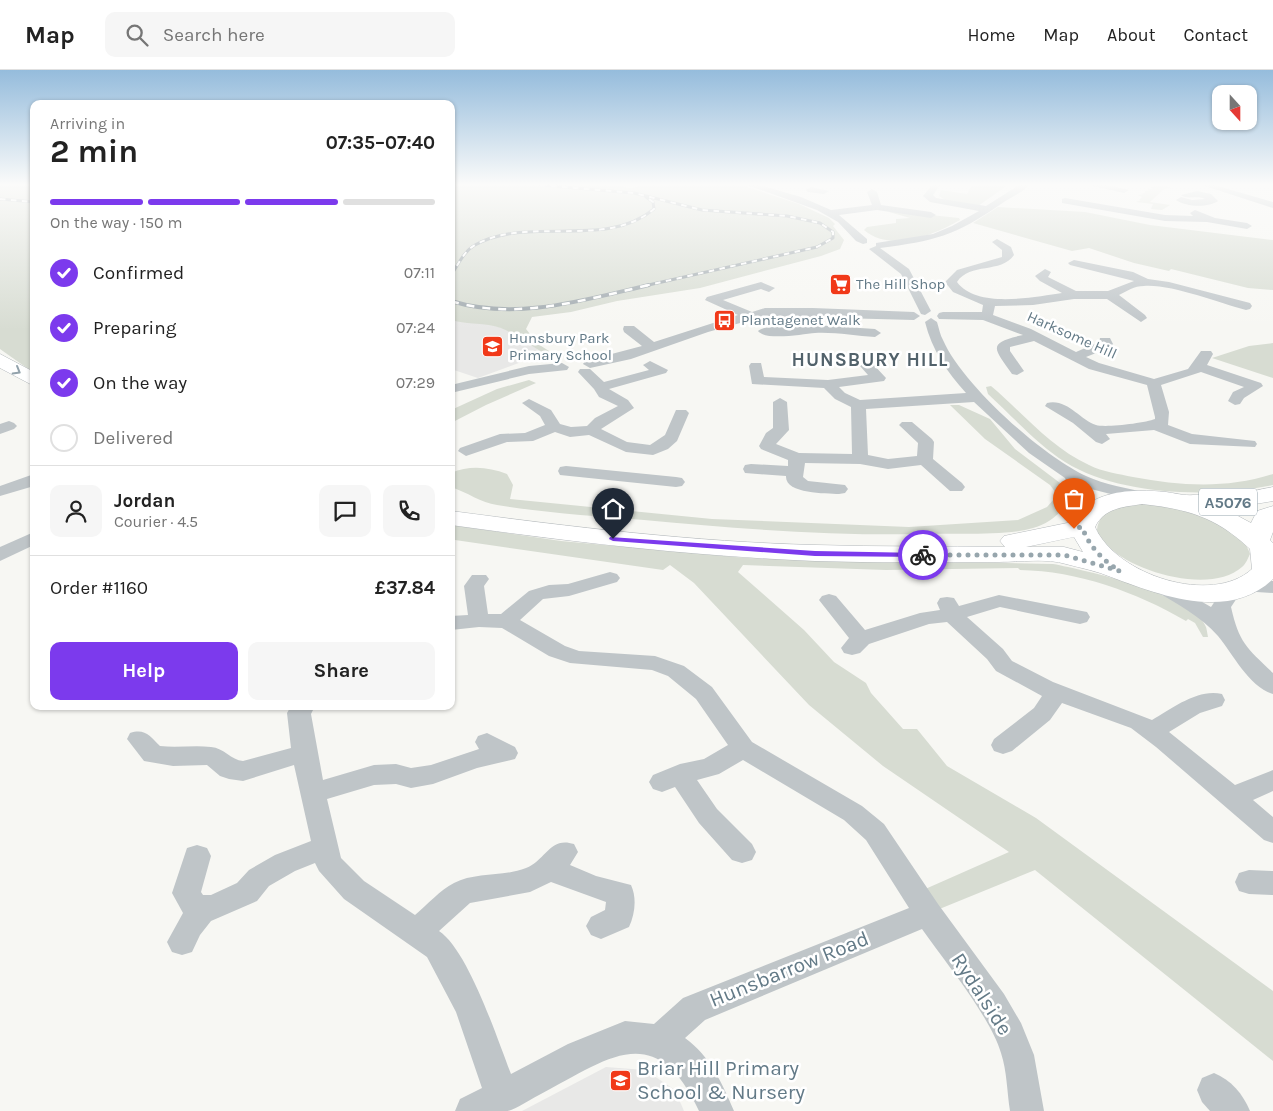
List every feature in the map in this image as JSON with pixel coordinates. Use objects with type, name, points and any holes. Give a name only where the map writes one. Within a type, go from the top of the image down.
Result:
[{"type":"highway","points":[[0,360],[30,378]]},
{"type":"highway","points":[[0,378],[30,396]]},
{"type":"highway","name":"A5076","points":[[1183,501],[1230,502],[1273,494]]},
{"type":"highway","points":[[455,507],[588,524],[695,534],[863,542],[1018,541],[1049,536],[1085,521],[1100,505],[1116,500],[1142,497],[1183,501],[1230,520],[1264,547],[1266,571],[1251,589],[1205,593],[1161,587],[1120,571],[1064,555],[834,554],[691,546],[578,536],[455,519]]},
{"type":"highway","name":"A5076","points":[[1264,547],[1266,516],[1273,513]]},
{"type":"highway","points":[[1085,521],[1088,542],[1107,563],[1120,571]]},
{"type":"street","points":[[856,234],[863,241],[856,245],[877,247],[942,234]]},
{"type":"street","points":[[997,242],[1006,249],[1009,255],[1006,259],[997,263],[971,268],[953,277],[951,282],[953,287],[987,310],[1033,301],[1074,296],[1110,295],[1129,285],[1145,282],[1169,285],[1246,306]]},
{"type":"street","points":[[877,247],[908,276],[918,302],[928,316],[934,338],[941,352],[977,396],[1045,458],[1073,477],[1142,497]]},
{"type":"street","points":[[955,262],[971,268]]},
{"type":"street","points":[[1080,263],[1133,275],[1145,282]]},
{"type":"street","points":[[1045,272],[1041,276],[1044,279],[1074,296]]},
{"type":"street","points":[[751,316],[705,297],[760,284]]},
{"type":"street","points":[[1110,295],[1126,305],[1141,318]]},
{"type":"street","points":[[1217,314],[1233,302]]},
{"type":"street","name":"Harksome Hill","points":[[455,388],[541,368],[578,365],[626,356],[703,329],[765,312],[928,316],[987,310],[1074,357],[1113,372],[1154,383]]},
{"type":"street","points":[[813,312],[814,330]]},
{"type":"street","points":[[629,329],[640,340],[655,347]]},
{"type":"street","points":[[764,331],[801,332],[814,330],[875,333]]},
{"type":"street","points":[[1017,371],[1003,351],[1003,346],[1006,343],[1034,337]]},
{"type":"street","points":[[1074,357],[1110,344]]},
{"type":"street","points":[[1093,430],[1146,428],[1156,426],[1162,422],[1163,417],[1154,394],[1154,383],[1193,372],[1199,367],[1206,354]]},
{"type":"street","points":[[578,365],[601,387],[604,394],[623,403],[626,408],[600,421],[592,430]]},
{"type":"street","points":[[601,387],[635,380],[661,370],[650,365]]},
{"type":"street","points":[[756,366],[757,381],[828,384],[879,378],[866,366]]},
{"type":"street","points":[[1199,367],[1271,391]]},
{"type":"street","points":[[828,384],[840,396],[858,405],[977,396]]},
{"type":"street","points":[[1235,401],[1238,395],[1256,386]]},
{"type":"street","points":[[780,402],[781,430],[772,436],[767,446],[796,464]]},
{"type":"street","points":[[529,403],[546,413],[554,428]]},
{"type":"street","points":[[858,405],[860,459]]},
{"type":"street","points":[[1059,406],[1093,430],[1105,442]]},
{"type":"street","points":[[466,451],[506,437],[527,438],[554,428],[570,432],[592,430],[629,449],[645,451],[661,448],[671,438],[681,413]]},
{"type":"street","points":[[907,425],[926,442],[925,460]]},
{"type":"street","points":[[1156,426],[1190,439],[1250,444]]},
{"type":"street","points":[[617,475],[629,449]]},
{"type":"street","points":[[751,469],[860,459],[888,464],[925,460],[956,487]]},
{"type":"street","points":[[796,464],[794,479],[804,486],[839,490]]},
{"type":"street","points":[[566,471],[676,482]]},
{"type":"street","points":[[1073,477],[1082,495],[1085,521]]},
{"type":"street","points":[[0,491],[30,482]]},
{"type":"street","points":[[3,550],[30,539]]},
{"type":"street","points":[[506,621],[536,595],[549,591],[570,590],[610,578]]},
{"type":"street","points":[[479,579],[474,586],[479,620]]},
{"type":"street","points":[[1161,587],[1198,607],[1226,632],[1239,652],[1273,686]]},
{"type":"street","points":[[1226,632],[1221,607],[1251,589]]},
{"type":"street","points":[[829,600],[857,644],[950,609],[999,602],[1039,602],[1080,617]]},
{"type":"street","points":[[950,609],[995,654],[1004,666],[1031,682],[1120,714],[1152,731],[1273,832]]},
{"type":"street","points":[[455,623],[479,620],[506,621],[557,650],[578,658],[655,663],[676,671],[704,693],[743,748],[710,767],[671,778],[742,852]]},
{"type":"street","points":[[1003,745],[1027,725],[1043,715],[1051,706],[1055,692]]},
{"type":"street","points":[[1152,731],[1192,707],[1214,700]]},
{"type":"street","points":[[301,710],[299,713],[304,753],[329,864],[354,890],[438,947],[470,1007],[502,1096]]},
{"type":"street","points":[[139,739],[153,754],[172,757],[212,756],[229,769],[243,771],[304,753]]},
{"type":"street","points":[[312,793],[374,774],[396,774],[411,778],[433,774],[474,759],[506,753],[487,742]]},
{"type":"street","name":"Rydalside","points":[[743,748],[853,813],[876,832],[928,913],[993,1005],[1010,1034],[1018,1054],[1028,1111]]},
{"type":"street","points":[[1231,798],[1273,780]]},
{"type":"street","points":[[196,856],[186,893],[195,908],[213,908],[247,892],[259,878],[276,868],[325,847]]},
{"type":"street","points":[[416,932],[463,892],[530,880],[557,861],[593,887],[621,894],[619,918],[601,926]]},
{"type":"street","points":[[182,942],[190,926],[204,908]]},
{"type":"street","name":"Hunsbarrow Road","points":[[660,1040],[694,1008],[928,913]]},
{"type":"street","points":[[472,1111],[601,1046],[625,1037],[648,1037],[660,1040],[689,1061],[703,1082],[716,1111]]},
{"type":"shaded area","points":[[0,234],[30,234],[30,370],[0,349]]},
{"type":"shaded area","points":[[455,234],[839,234],[844,240],[840,249],[821,256],[700,288],[617,301],[571,312],[532,317],[526,329],[538,344],[560,358],[544,353],[501,328],[455,321]]},
{"type":"shaded area","points":[[870,234],[931,234],[899,241],[875,237]]},
{"type":"shaded area","points":[[1010,234],[1220,234],[1273,240],[1273,290],[1248,288],[1171,269],[1169,271],[1134,263],[1089,248],[1072,251]]},
{"type":"shaded area","name":"Hunsbury Park Primary School","points":[[455,320],[484,323],[503,328],[520,337],[548,357],[547,360],[532,358],[478,378],[455,370]]},
{"type":"shaded area","points":[[1273,343],[1273,378],[1212,358],[1249,346]]},
{"type":"shaded area","points":[[529,380],[536,383],[455,421],[455,408],[497,389]]},
{"type":"shaded area","points":[[991,386],[1037,429],[1062,449],[1075,458],[1100,469],[1151,480],[1186,484],[1221,484],[1255,479],[1273,474],[1273,485],[1222,492],[1194,492],[1139,488],[1112,482],[1087,473],[1055,455],[988,394],[986,387]]},
{"type":"shaded area","points":[[950,405],[959,405],[990,419],[1015,449],[1064,486],[1066,501],[1059,513],[1040,526],[1023,531],[983,534],[823,533],[715,526],[533,510],[491,504],[455,489],[455,471],[479,468],[507,474],[513,485],[510,499],[712,519],[909,527],[1018,520],[1047,507],[1054,499],[1056,493],[1050,485],[985,439]]},
{"type":"shaded area","points":[[1127,503],[1160,503],[1181,506],[1217,521],[1238,536],[1246,545],[1250,554],[1246,563],[1229,575],[1212,579],[1174,577],[1137,565],[1122,557],[1108,546],[1097,530],[1102,515]]},
{"type":"shaded area","points":[[455,526],[561,541],[746,558],[1053,564],[1136,585],[1180,603],[1196,614],[1206,626],[1208,637],[1203,637],[1195,623],[1188,619],[1186,621],[1127,592],[1063,574],[1020,570],[1018,568],[886,570],[743,565],[738,572],[804,630],[834,662],[866,683],[871,693],[903,729],[917,729],[947,766],[1036,818],[1273,991],[1273,1061],[1035,870],[937,910],[923,890],[1009,852],[883,766],[809,705],[694,583],[670,565],[663,570],[455,540]]},
{"type":"shaded area","name":"Briar Hill Primary School & Nursery","points":[[606,1067],[645,1070],[675,1090],[684,1111],[522,1111]]},
{"type":"railway","points":[[455,269],[464,254],[475,245],[512,234]]},
{"type":"railway","points":[[644,286],[817,247],[833,238],[833,234]]},
{"type":"railway","points":[[455,302],[476,307],[525,309],[575,302],[649,285]]},
{"type":"way so far","points":[[923,555],[1064,555],[1120,571],[1107,563],[1088,542],[1082,527],[1074,529]]},
{"type":"place","name":"The Hill Shop","points":[[840,284]]},
{"type":"place","name":"Plantagenet Walk","points":[[725,320]]},
{"type":"place","name":"Hunsbury Park Primary School","points":[[493,347]]},
{"type":"place","name":"Briar Hill Primary School & Nursery","points":[[621,1080]]},
{"type":"district","name":"HUNSBURY HILL","points":[[870,360]]},
{"type":"route","points":[[613,539],[815,553],[923,555]]}]
